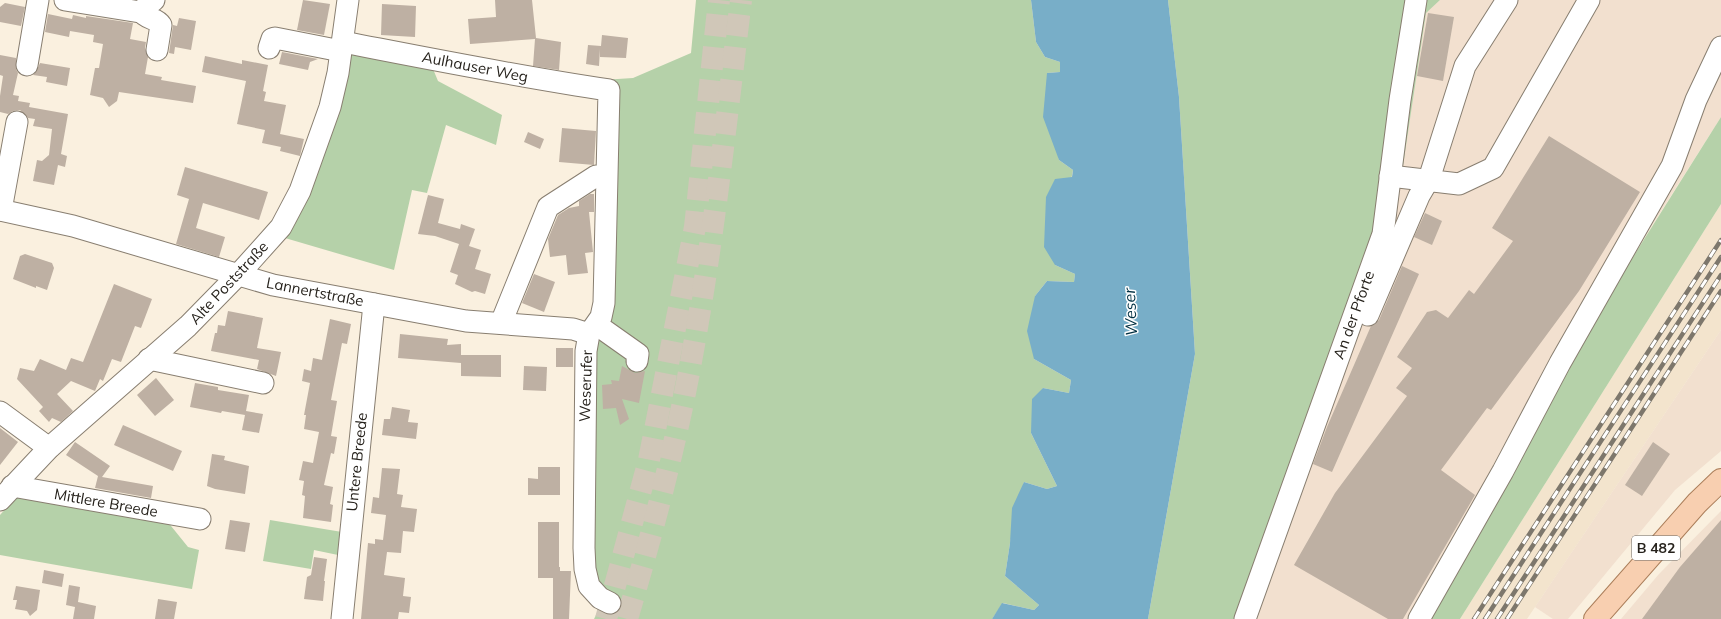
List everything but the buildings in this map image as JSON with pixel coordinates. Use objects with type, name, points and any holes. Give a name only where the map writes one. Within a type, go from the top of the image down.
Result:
[{"type":"main road","name":"B 482","points":[[1595,619],[1697,503],[1721,480]]},
{"type":"street","points":[[26,65],[38,0]]},
{"type":"street","points":[[65,0],[147,6],[144,16],[159,22],[161,25],[157,50]]},
{"type":"street","name":"Alte Poststraße","points":[[6,493],[49,448],[188,326],[238,276],[281,227],[300,191],[330,107],[338,73],[348,0]]},
{"type":"street","name":"An der Pforte","points":[[1245,619],[1383,234],[1400,100],[1416,0]]},
{"type":"street","points":[[1335,370],[1354,348],[1419,196],[1429,179],[1465,66],[1506,0]]},
{"type":"street","points":[[1390,176],[1429,179],[1459,184],[1494,168],[1589,0]]},
{"type":"street","name":"Aulhauser Weg","points":[[269,48],[272,39],[275,38],[342,46],[472,65],[529,78],[609,90]]},
{"type":"street","points":[[1419,619],[1499,478],[1560,363],[1672,166],[1696,100],[1721,47]]},
{"type":"street","name":"Weserufer","points":[[609,90],[604,303],[601,317],[593,329],[586,351],[584,548],[589,586],[600,598],[610,603]]},
{"type":"street","points":[[1,210],[17,122]]},
{"type":"street","points":[[501,324],[548,206],[596,176]]},
{"type":"street","name":"Lannertstraße","points":[[1,210],[74,226],[238,276],[273,285],[466,321],[573,329],[593,329]]},
{"type":"street","name":"Untere Breede","points":[[342,619],[374,304]]},
{"type":"street","points":[[593,329],[638,354],[637,361]]},
{"type":"street","points":[[149,359],[263,383]]},
{"type":"street","points":[[0,412],[49,448]]},
{"type":"street","name":"Mittlere Breede","points":[[6,493],[200,519]]},
{"type":"shaded area","points":[[1440,0],[1721,0],[1721,117],[1601,306],[1430,619],[1252,619],[1393,232],[1426,12]]},
{"type":"shaded area","points":[[1721,204],[1721,330],[1527,619],[1460,619]]},
{"type":"shaded area","points":[[1721,330],[1721,451],[1675,490],[1568,619],[1553,619],[1535,607]]},
{"type":"shaded area","points":[[1721,511],[1721,619],[1621,619],[1659,574]]},
{"type":"green space","points":[[696,0],[1031,0],[1036,42],[1045,57],[1060,62],[1060,72],[1047,73],[1059,160],[1073,170],[1055,265],[1075,274],[1074,282],[1047,281],[1035,296],[1034,359],[1071,380],[1069,393],[1043,388],[1031,433],[1057,486],[1047,489],[1024,482],[1010,543],[1005,576],[1039,605],[1034,610],[1003,603],[992,619],[594,619],[598,611],[585,553],[587,336],[604,311],[602,80],[633,78],[691,53]]},
{"type":"green space","points":[[1168,0],[1440,0],[1426,13],[1393,232],[1252,619],[1148,619],[1195,354],[1179,97]]},
{"type":"green space","points":[[351,53],[433,69],[438,81],[502,115],[496,145],[446,125],[427,193],[412,190],[394,270],[285,238]]},
{"type":"green space","points":[[1721,117],[1721,204],[1460,619],[1430,619],[1604,303]]},
{"type":"green space","points":[[18,495],[167,521],[188,547],[199,550],[192,589],[0,555],[0,515]]},
{"type":"green space","points":[[270,520],[342,532],[338,555],[314,550],[311,569],[263,561]]},
{"type":"water","name":"Weser","points":[[1031,0],[1168,0],[1179,97],[1195,354],[1148,619],[992,619],[1002,603],[1034,610],[1039,605],[1005,576],[1010,543],[1012,508],[1024,482],[1047,489],[1057,486],[1031,433],[1032,399],[1043,388],[1069,393],[1071,380],[1034,359],[1027,331],[1035,296],[1047,281],[1074,282],[1075,274],[1055,265],[1044,247],[1046,197],[1055,179],[1072,177],[1073,170],[1059,160],[1043,117],[1047,73],[1060,72],[1060,62],[1045,57],[1036,42]]},
{"type":"tunnel","points":[[606,619],[649,460],[695,227],[719,0]]},
{"type":"tunnel","points":[[627,619],[647,550],[674,445],[689,375],[715,212],[741,0]]},
{"type":"railway","points":[[1474,619],[1721,240]]},
{"type":"railway","points":[[1485,619],[1721,257]]},
{"type":"railway","points":[[1497,619],[1721,275]]},
{"type":"railway","points":[[1507,619],[1721,291]]}]
